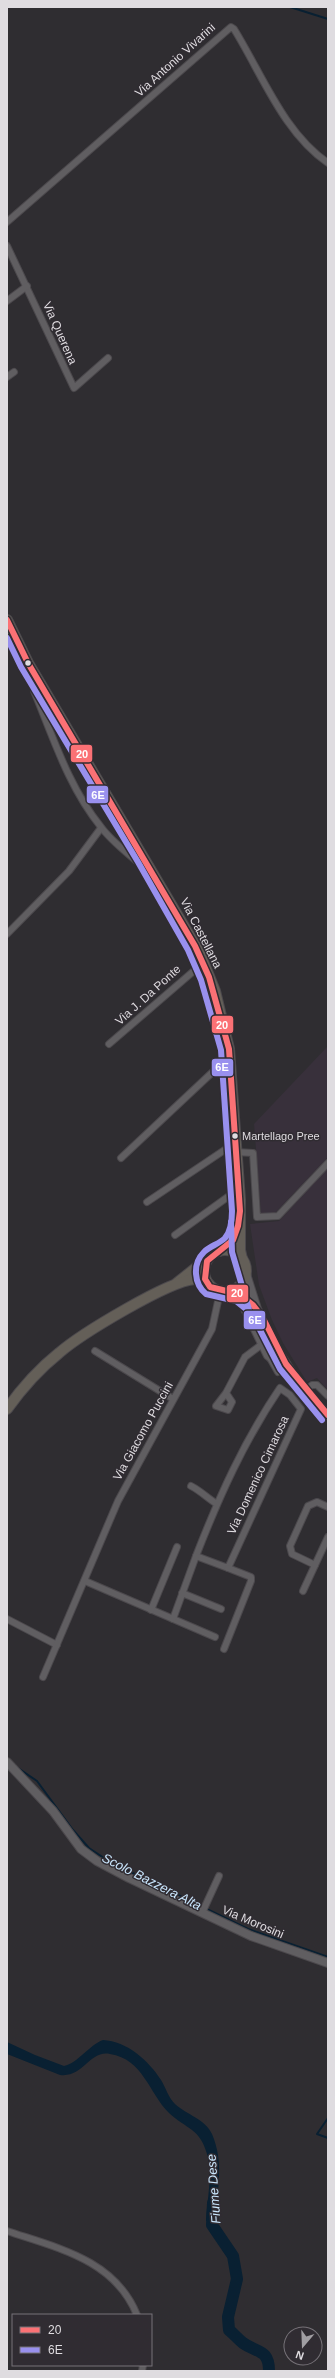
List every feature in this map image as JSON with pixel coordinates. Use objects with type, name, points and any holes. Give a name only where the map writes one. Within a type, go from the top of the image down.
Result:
[{"type":"main road","name":"Via Castellana","points":[[7,620],[28,663],[150,866],[204,963],[221,1013],[230,1062],[240,1194],[239,1225],[242,1259]]},
{"type":"main road","name":"Via Castellana","points":[[219,1251],[230,1244],[239,1225]]},
{"type":"main road","points":[[7,1409],[35,1375],[60,1352],[90,1330],[176,1284],[219,1251],[231,1251],[242,1259],[246,1274],[241,1285],[231,1292],[220,1292],[196,1279],[176,1284]]},
{"type":"main road","points":[[208,1259],[204,1275],[209,1285]]},
{"type":"street","name":"Via Antonio Vivarini","points":[[7,222],[231,27],[234,29],[286,118],[309,148],[328,163]]},
{"type":"street","name":"Via Querena","points":[[7,246],[27,286],[65,373],[74,388],[108,358]]},
{"type":"street","points":[[7,301],[27,286]]},
{"type":"street","points":[[7,377],[14,372]]},
{"type":"street","points":[[34,691],[73,783],[101,828],[143,867],[150,866]]},
{"type":"street","points":[[45,717],[56,710]]},
{"type":"street","points":[[7,934],[69,871],[101,828]]},
{"type":"street","name":"Via J. Da Ponte","points":[[109,1044],[193,969],[204,963]]},
{"type":"street","points":[[121,1158],[221,1064],[230,1062]]},
{"type":"street","points":[[147,1202],[226,1149],[236,1149],[252,1153],[257,1218],[278,1216],[328,1163]]},
{"type":"street","points":[[175,1235],[229,1196],[240,1194]]},
{"type":"street","points":[[246,1274],[257,1309],[280,1354],[304,1388],[328,1415]]},
{"type":"street","name":"Via Giacomo Puccini","points":[[43,1677],[85,1581],[118,1500],[212,1329],[220,1292]]},
{"type":"street","points":[[231,1292],[247,1298],[257,1309]]},
{"type":"street","points":[[243,1307],[261,1345],[278,1372]]},
{"type":"street","points":[[226,1393],[245,1356],[261,1345]]},
{"type":"street","points":[[95,1350],[173,1399]]},
{"type":"street","points":[[270,1358],[280,1354]]},
{"type":"street","name":"Via Domenico Cimarosa","points":[[196,1556],[217,1504],[258,1420],[281,1385],[301,1409],[228,1568]]},
{"type":"street","points":[[290,1395],[312,1385],[317,1385],[328,1396]]},
{"type":"street","points":[[191,1486],[201,1491],[207,1498],[217,1504]]},
{"type":"street","points":[[315,1565],[292,1554],[290,1546],[308,1506],[317,1502],[328,1507]]},
{"type":"street","points":[[303,1591],[328,1537]]},
{"type":"street","points":[[151,1610],[177,1547]]},
{"type":"street","points":[[173,1619],[196,1556],[250,1577],[252,1581],[224,1649]]},
{"type":"street","points":[[85,1581],[215,1637]]},
{"type":"street","points":[[182,1593],[221,1609]]},
{"type":"street","points":[[7,1619],[57,1645]]},
{"type":"street","name":"Via Morosini","points":[[7,1762],[53,1811],[82,1849],[97,1861],[129,1878],[251,1936],[328,1963]]},
{"type":"street","points":[[202,1913],[219,1876]]},
{"type":"street","points":[[7,2231],[83,2258],[104,2270],[125,2291],[136,2314]]},
{"type":"shaded area","points":[[328,1046],[328,1157],[275,1213],[261,1213],[254,1124]]},
{"type":"shaded area","points":[[328,1168],[328,1390],[317,1378],[307,1382],[283,1343],[272,1320],[259,1285],[250,1224],[279,1221]]},
{"type":"water","points":[[103,2040],[112,2041],[129,2048],[144,2059],[163,2083],[175,2104],[209,2129],[216,2144],[219,2165],[219,2186],[215,2218],[206,2221],[210,2171],[204,2145],[192,2130],[169,2113],[138,2070],[130,2063],[121,2057],[103,2054],[97,2056],[75,2072],[68,2075],[60,2075],[7,2054],[7,2042],[64,2066],[74,2061],[98,2042]]},
{"type":"waterway","points":[[290,7],[328,19]]},
{"type":"waterway","name":"Scolo Bazzera Alta","points":[[15,1766],[37,1781],[73,1830],[89,1848],[110,1862],[248,1929],[328,1957]]},
{"type":"waterway","name":"Scolo Bazzera Alta","points":[[328,2118],[317,2134],[328,2138]]},
{"type":"waterway","name":"Fiume Dese","points":[[213,2203],[212,2225],[233,2256],[237,2279],[228,2317],[229,2330],[243,2343],[264,2355],[267,2359],[269,2371]]},
{"type":"transit line","name":"20","points":[[7,620],[28,663],[195,946],[209,977],[229,1049],[240,1211],[238,1226],[233,1240],[207,1261],[205,1279],[210,1287],[239,1294],[253,1305],[263,1318],[286,1364],[328,1415]]},
{"type":"transit line","name":"6E","points":[[7,638],[21,667],[138,862],[188,950],[201,980],[221,1050],[232,1218],[229,1232],[225,1238],[209,1248],[200,1257],[196,1268],[199,1285],[206,1294],[236,1301],[247,1310],[256,1322],[280,1369],[322,1420]]},
{"type":"transit line","name":"6E","points":[[231,1222],[232,1252],[250,1313]]},
{"type":"place","name":"Martellago Pree","points":[[235,1136]]}]
